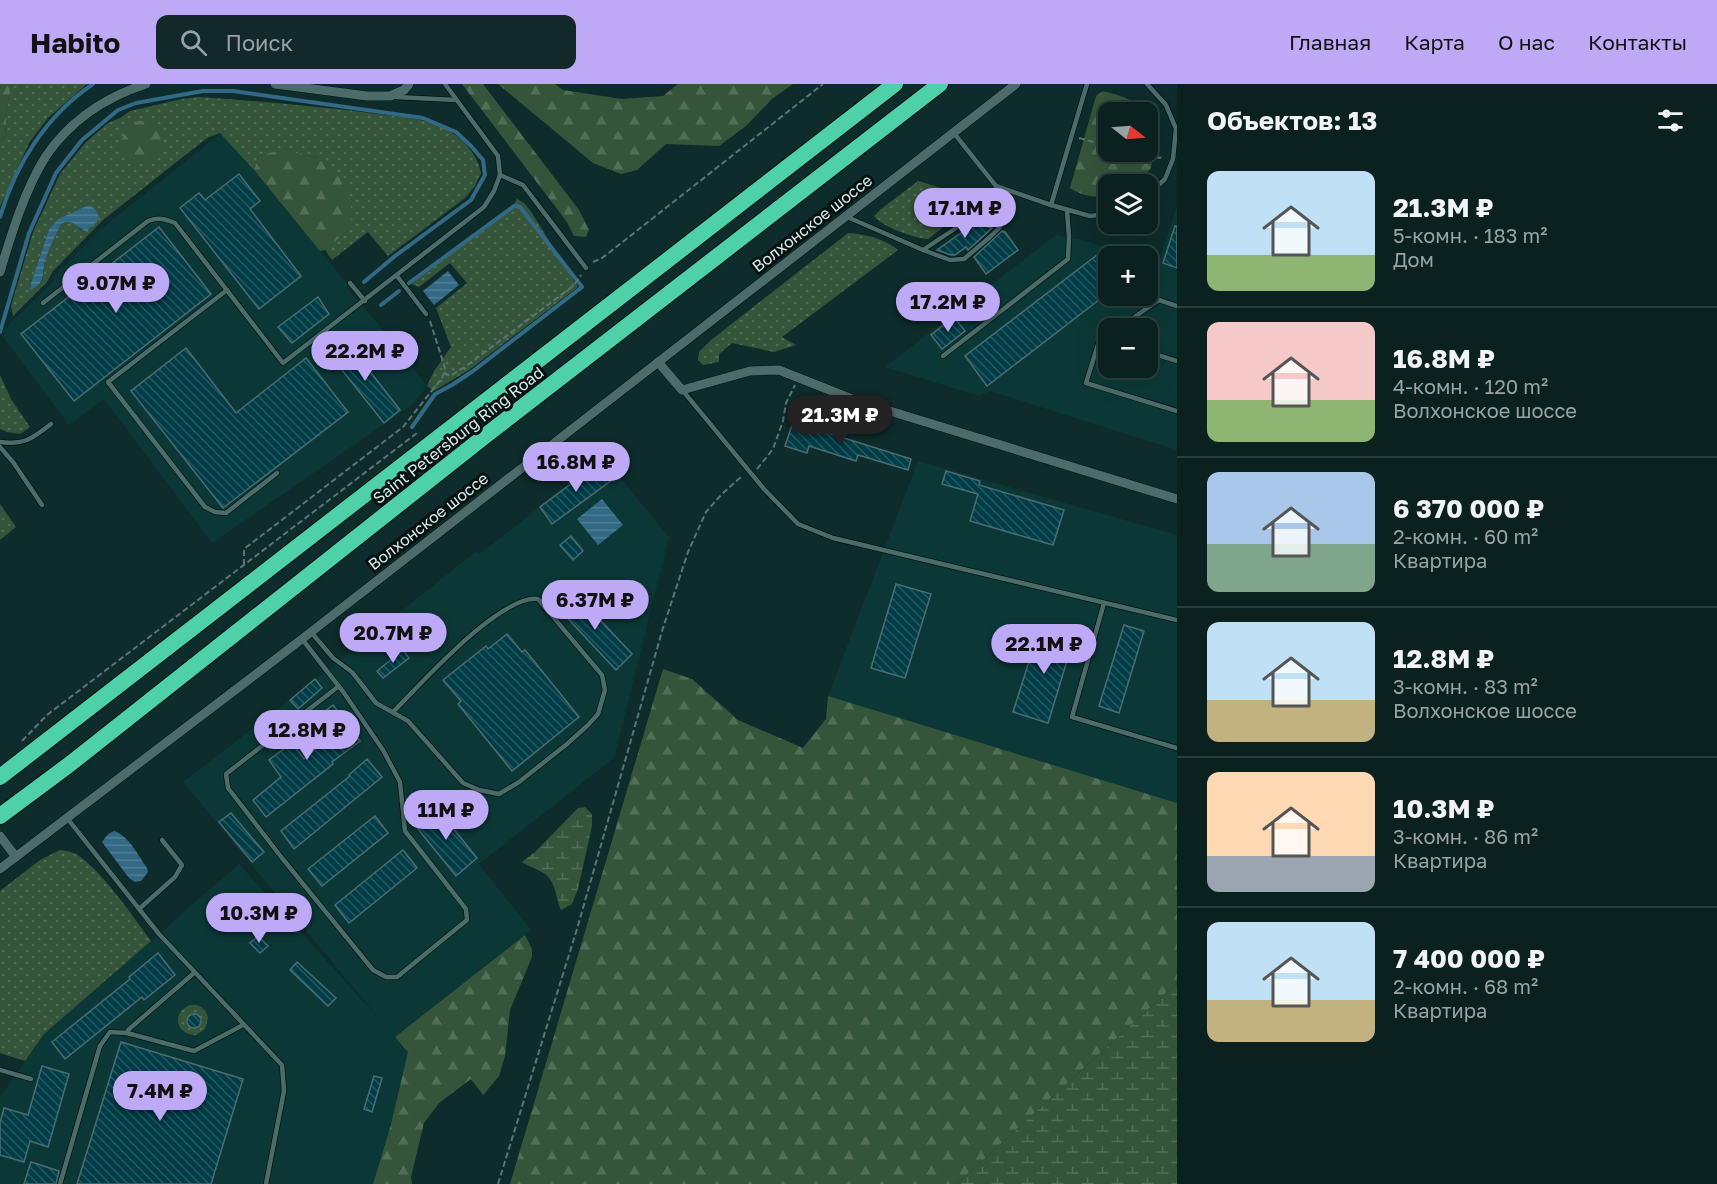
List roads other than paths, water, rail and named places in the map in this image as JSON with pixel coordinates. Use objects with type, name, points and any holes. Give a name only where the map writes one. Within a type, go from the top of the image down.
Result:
[{"type":"highway","name":"Saint Petersburg Ring Road","points":[[0,777],[895,84]]},
{"type":"highway","name":"Saint Petersburg Ring Road","points":[[0,816],[70,764],[485,436],[940,84]]},
{"type":"street","points":[[0,273],[26,195],[46,156],[73,125],[108,99],[146,84]]},
{"type":"street","points":[[275,84],[367,96],[390,96],[404,90],[409,84]]},
{"type":"street","name":"Волхонское шоссе","points":[[0,870],[302,639],[1016,84]]},
{"type":"street","points":[[658,362],[682,390],[750,371],[779,370],[857,401],[1177,499]]},
{"type":"street","points":[[0,836],[16,857]]},
{"type":"lane","points":[[43,303],[148,221],[156,218],[166,219],[175,224],[283,363],[484,207],[495,191],[500,175],[498,156],[445,84]]},
{"type":"lane","points":[[1051,205],[1087,84]]},
{"type":"lane","points":[[1147,84],[1166,105],[1176,129],[1173,159],[1165,179],[1158,186]]},
{"type":"lane","points":[[390,96],[456,100]]},
{"type":"lane","points":[[954,132],[996,186],[1067,210],[1090,216],[1098,215]]},
{"type":"lane","points":[[500,175],[523,185],[586,268]]},
{"type":"lane","points":[[845,216],[950,260],[964,259],[1000,227],[1003,211],[996,199],[996,186]]},
{"type":"lane","points":[[923,250],[992,204],[996,199]]},
{"type":"lane","points":[[943,356],[1068,259],[1067,210]]},
{"type":"lane","points":[[397,276],[426,314]]},
{"type":"lane","points":[[350,284],[365,301]]},
{"type":"lane","points":[[227,290],[108,382],[205,507],[215,512],[226,513],[276,473]]},
{"type":"lane","points":[[1134,318],[1159,300],[1177,306]]},
{"type":"lane","points":[[1098,344],[1086,383],[1177,411]]},
{"type":"lane","points":[[1158,355],[1177,361]]},
{"type":"lane","points":[[682,390],[798,524],[833,538],[1177,620]]},
{"type":"lane","points":[[0,442],[19,443],[37,435],[51,424]]},
{"type":"lane","points":[[0,447],[42,505]]},
{"type":"lane","points":[[311,632],[333,658],[352,672],[376,703],[408,721],[463,783],[479,790],[499,794],[519,782],[588,726],[598,714],[605,690],[602,675],[538,599],[529,598],[504,609],[455,649],[393,712]]},
{"type":"lane","points":[[1104,603],[1072,717],[1177,748]]},
{"type":"lane","points":[[302,639],[339,686],[383,750],[400,782],[405,831],[466,909],[467,920],[397,977],[386,977],[373,970],[228,788],[226,774],[339,686]]},
{"type":"lane","points":[[67,818],[159,934],[282,1065],[284,1091],[266,1184]]},
{"type":"lane","points":[[139,909],[175,876],[182,865],[162,840]]},
{"type":"lane","points":[[127,1033],[194,973]]},
{"type":"lane","points":[[60,1184],[100,1046],[110,1032],[127,1033],[194,1051],[243,1025]]},
{"type":"lane","points":[[0,1070],[31,1079]]},
{"type":"waterway","points":[[0,217],[15,178],[35,142],[61,110],[93,84]]},
{"type":"waterway","points":[[0,332],[29,233],[56,173],[82,140],[118,110],[136,103],[203,91],[233,91],[423,118],[456,132],[483,160],[485,175],[471,200],[364,282]]},
{"type":"waterway","points":[[409,283],[514,206],[520,207],[582,287],[473,371],[435,394],[412,427]]},
{"type":"waterway","points":[[381,305],[399,291]]}]
